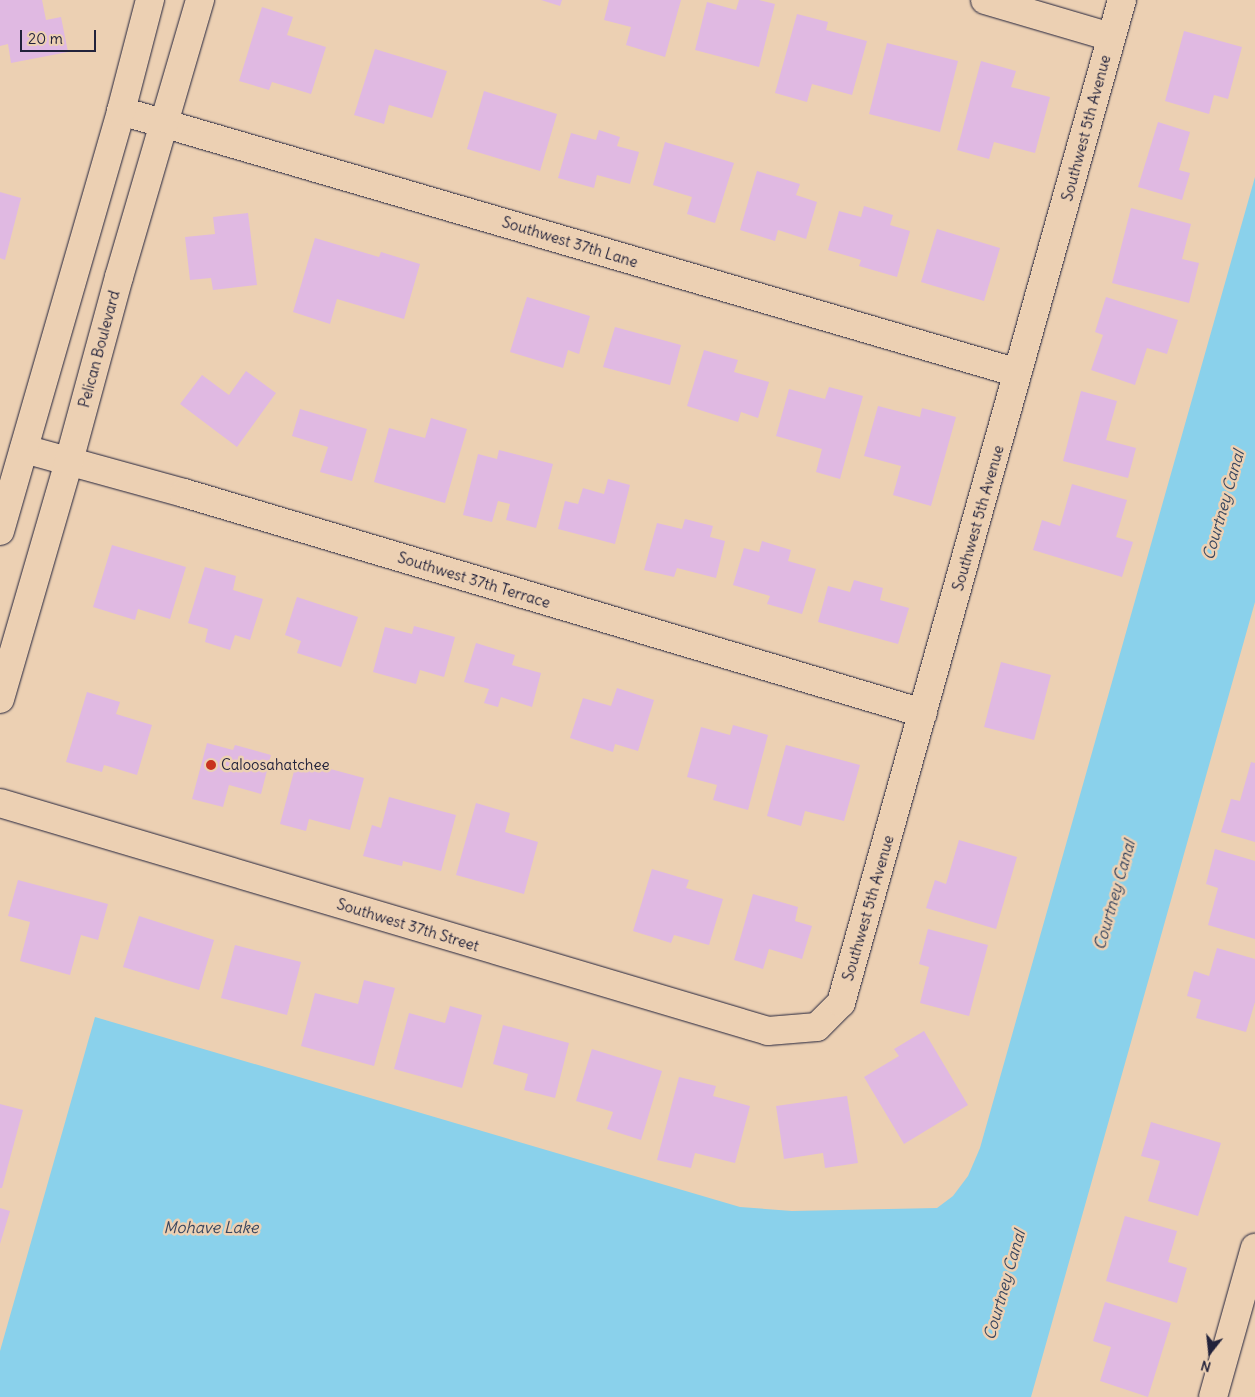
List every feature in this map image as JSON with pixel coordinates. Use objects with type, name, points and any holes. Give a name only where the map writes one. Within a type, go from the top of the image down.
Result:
[{"type":"street","points":[[0,531],[60,316],[121,111],[150,0]]},
{"type":"street","name":"Pelican Boulevard","points":[[0,699],[70,460],[119,277],[200,0]]},
{"type":"street","points":[[985,0],[1111,37]]},
{"type":"street","name":"Southwest 5th Avenue","points":[[817,1028],[841,1003],[1122,0]]},
{"type":"street","name":"Southwest 37th Lane","points":[[121,111],[164,122],[1018,374]]},
{"type":"street","name":"Southwest 37th Terrace","points":[[24,449],[70,460],[923,713]]},
{"type":"street","name":"Southwest 37th Street","points":[[0,803],[768,1032],[817,1028]]},
{"type":"street","points":[[1213,1397],[1255,1248]]},
{"type":"water","name":"Mohave Lake","points":[[1255,177],[1255,602],[1031,1397],[0,1397],[0,1351],[95,1017],[740,1207],[792,1211],[937,1208],[953,1196],[968,1176],[980,1148]]},
{"type":"building","points":[[0,0],[42,0],[46,20],[61,17],[68,52],[11,63],[8,44],[0,46]]},
{"type":"building","points":[[541,0],[562,0],[560,6]]},
{"type":"building","points":[[609,0],[681,0],[665,57],[626,45],[631,27],[604,20]]},
{"type":"building","points":[[739,0],[759,0],[775,4],[759,67],[695,50],[707,2],[736,10]]},
{"type":"building","points":[[262,7],[293,17],[287,35],[326,47],[311,94],[272,82],[269,90],[239,81]]},
{"type":"building","points":[[797,14],[828,22],[826,30],[867,41],[852,95],[812,84],[807,102],[775,93]]},
{"type":"building","points":[[1184,31],[1242,47],[1228,99],[1214,95],[1209,114],[1165,101]]},
{"type":"building","points":[[887,43],[958,61],[940,132],[869,114]]},
{"type":"building","points":[[375,49],[447,71],[432,118],[389,105],[384,124],[354,115]]},
{"type":"building","points":[[981,61],[1016,71],[1011,87],[1050,97],[1035,153],[994,142],[989,159],[957,150]]},
{"type":"building","points":[[484,91],[557,114],[540,171],[467,149]]},
{"type":"building","points":[[1158,122],[1190,132],[1179,170],[1190,173],[1182,200],[1138,187]]},
{"type":"building","points":[[599,130],[620,137],[617,146],[639,152],[630,184],[597,175],[594,188],[558,178],[571,133],[596,140]]},
{"type":"building","points":[[665,142],[734,163],[715,223],[687,214],[692,197],[653,185]]},
{"type":"building","points":[[757,171],[800,184],[796,195],[817,202],[806,239],[778,230],[775,241],[740,230]]},
{"type":"building","points":[[0,192],[21,198],[5,260],[0,258]]},
{"type":"building","points":[[864,206],[893,215],[890,225],[910,231],[897,277],[859,266],[861,260],[828,250],[839,211],[861,217]]},
{"type":"building","points":[[1131,208],[1191,224],[1182,259],[1199,263],[1189,303],[1112,283]]},
{"type":"building","points":[[248,213],[257,285],[213,290],[211,278],[190,280],[185,237],[215,234],[213,217]]},
{"type":"building","points":[[937,229],[1000,248],[984,301],[921,282]]},
{"type":"building","points":[[315,238],[379,257],[381,252],[420,264],[404,319],[337,299],[330,324],[293,312]]},
{"type":"building","points":[[527,297],[590,316],[579,354],[568,350],[563,368],[510,352]]},
{"type":"building","points":[[1106,297],[1178,320],[1167,354],[1147,348],[1135,385],[1091,370],[1103,335],[1095,332]]},
{"type":"building","points":[[615,327],[681,345],[670,385],[603,367]]},
{"type":"building","points":[[704,350],[738,360],[734,372],[769,382],[758,418],[741,412],[738,422],[687,406]]},
{"type":"building","points":[[246,371],[276,393],[237,447],[180,404],[202,375],[229,395]]},
{"type":"building","points":[[829,387],[863,396],[840,479],[816,472],[822,449],[776,436],[789,389],[825,399]]},
{"type":"building","points":[[1081,391],[1117,401],[1106,440],[1136,448],[1128,478],[1063,461]]},
{"type":"building","points":[[878,406],[920,417],[922,408],[956,417],[931,506],[893,495],[901,466],[864,456]]},
{"type":"building","points":[[300,409],[367,429],[352,481],[320,472],[328,447],[292,436]]},
{"type":"building","points":[[431,418],[467,429],[445,503],[374,482],[389,428],[425,438]]},
{"type":"building","points":[[499,450],[553,464],[536,528],[506,520],[510,504],[498,501],[492,522],[463,515],[478,454],[497,459]]},
{"type":"building","points":[[608,479],[630,485],[615,544],[558,529],[565,501],[578,504],[583,488],[604,494]]},
{"type":"building","points":[[1072,484],[1127,500],[1116,537],[1133,542],[1122,577],[1033,550],[1042,520],[1060,526]]},
{"type":"building","points":[[685,519],[713,526],[710,537],[725,541],[716,578],[677,568],[674,577],[644,570],[657,523],[682,529]]},
{"type":"building","points":[[762,541],[791,550],[788,561],[816,569],[802,614],[767,604],[770,596],[733,585],[744,548],[759,552]]},
{"type":"building","points":[[112,545],[186,567],[170,619],[138,609],[135,620],[93,607]]},
{"type":"building","points":[[205,567],[236,576],[233,590],[263,599],[250,640],[235,635],[230,650],[205,642],[208,629],[188,623]]},
{"type":"building","points":[[854,580],[883,588],[880,600],[909,608],[898,644],[818,622],[828,586],[850,592]]},
{"type":"building","points":[[297,597],[358,617],[341,667],[297,653],[301,641],[285,635]]},
{"type":"building","points":[[414,626],[455,637],[444,677],[420,670],[416,684],[373,672],[385,627],[412,634]]},
{"type":"building","points":[[476,643],[515,655],[512,665],[541,673],[532,707],[501,697],[498,707],[484,703],[489,689],[464,682]]},
{"type":"building","points":[[1001,662],[1051,675],[1034,740],[984,727]]},
{"type":"building","points":[[617,688],[654,700],[638,751],[615,744],[613,752],[570,738],[583,698],[611,706]]},
{"type":"building","points":[[87,692],[120,702],[116,714],[152,725],[137,775],[104,765],[102,772],[66,762]]},
{"type":"building","points":[[733,725],[768,735],[748,810],[713,800],[717,785],[687,777],[701,727],[730,735]]},
{"type":"building","points":[[207,743],[233,750],[235,745],[271,755],[261,794],[229,785],[223,807],[192,799]]},
{"type":"building","points":[[786,745],[860,765],[844,821],[805,811],[801,826],[767,816]]},
{"type":"building","points":[[297,760],[364,778],[350,830],[309,819],[306,831],[280,824]]},
{"type":"building","points":[[1251,762],[1255,763],[1255,842],[1221,832],[1231,799],[1240,801]]},
{"type":"building","points":[[389,797],[456,815],[441,871],[403,861],[402,866],[363,856],[372,825],[381,828]]},
{"type":"building","points":[[476,803],[510,813],[505,832],[538,842],[524,894],[456,875]]},
{"type":"building","points":[[959,840],[1017,857],[996,929],[926,908],[935,880],[946,884]]},
{"type":"building","points":[[1215,849],[1255,861],[1255,939],[1208,925],[1218,888],[1206,884]]},
{"type":"building","points":[[652,869],[689,880],[686,888],[723,899],[709,945],[674,935],[671,943],[633,931]]},
{"type":"building","points":[[18,880],[108,904],[98,940],[81,935],[70,975],[20,961],[30,922],[8,916]]},
{"type":"building","points":[[753,894],[798,907],[795,921],[812,926],[802,959],[769,949],[763,969],[734,960]]},
{"type":"building","points":[[139,916],[214,940],[199,990],[123,967]]},
{"type":"building","points":[[928,929],[988,945],[969,1016],[920,1003],[929,967],[919,964]]},
{"type":"building","points":[[235,945],[301,962],[287,1015],[221,998]]},
{"type":"building","points":[[1217,948],[1255,959],[1255,1002],[1246,1032],[1196,1018],[1201,1000],[1187,996],[1194,971],[1209,976]]},
{"type":"building","points":[[364,980],[395,988],[374,1066],[301,1046],[315,993],[358,1004]]},
{"type":"building","points":[[450,1006],[482,1015],[462,1088],[394,1069],[409,1013],[445,1023]]},
{"type":"building","points":[[503,1025],[569,1043],[555,1098],[524,1090],[528,1074],[493,1064]]},
{"type":"building","points":[[924,1031],[968,1105],[904,1144],[864,1077],[899,1056],[894,1049]]},
{"type":"building","points":[[592,1049],[662,1071],[641,1140],[607,1129],[613,1112],[576,1101]]},
{"type":"building","points":[[679,1077],[716,1086],[713,1096],[750,1106],[735,1163],[695,1153],[691,1168],[657,1160]]},
{"type":"building","points":[[847,1096],[858,1163],[825,1168],[823,1153],[784,1159],[776,1106]]},
{"type":"building","points":[[0,1104],[23,1110],[2,1188],[0,1188]]},
{"type":"building","points":[[1151,1122],[1221,1143],[1198,1216],[1148,1201],[1160,1161],[1141,1156]]},
{"type":"building","points":[[0,1208],[10,1211],[0,1244]]},
{"type":"building","points":[[1125,1216],[1177,1231],[1168,1262],[1187,1268],[1177,1303],[1106,1281]]},
{"type":"building","points":[[1105,1302],[1171,1323],[1148,1397],[1100,1381],[1111,1347],[1093,1341]]},
{"type":"place","name":"Caloosahatchee","points":[[211,765]]},
{"type":"water label","name":"Courtney Canal","points":[[1223,505]]},
{"type":"water label","name":"Courtney Canal","points":[[1114,895]]},
{"type":"water label","name":"Courtney Canal","points":[[1004,1285]]}]
